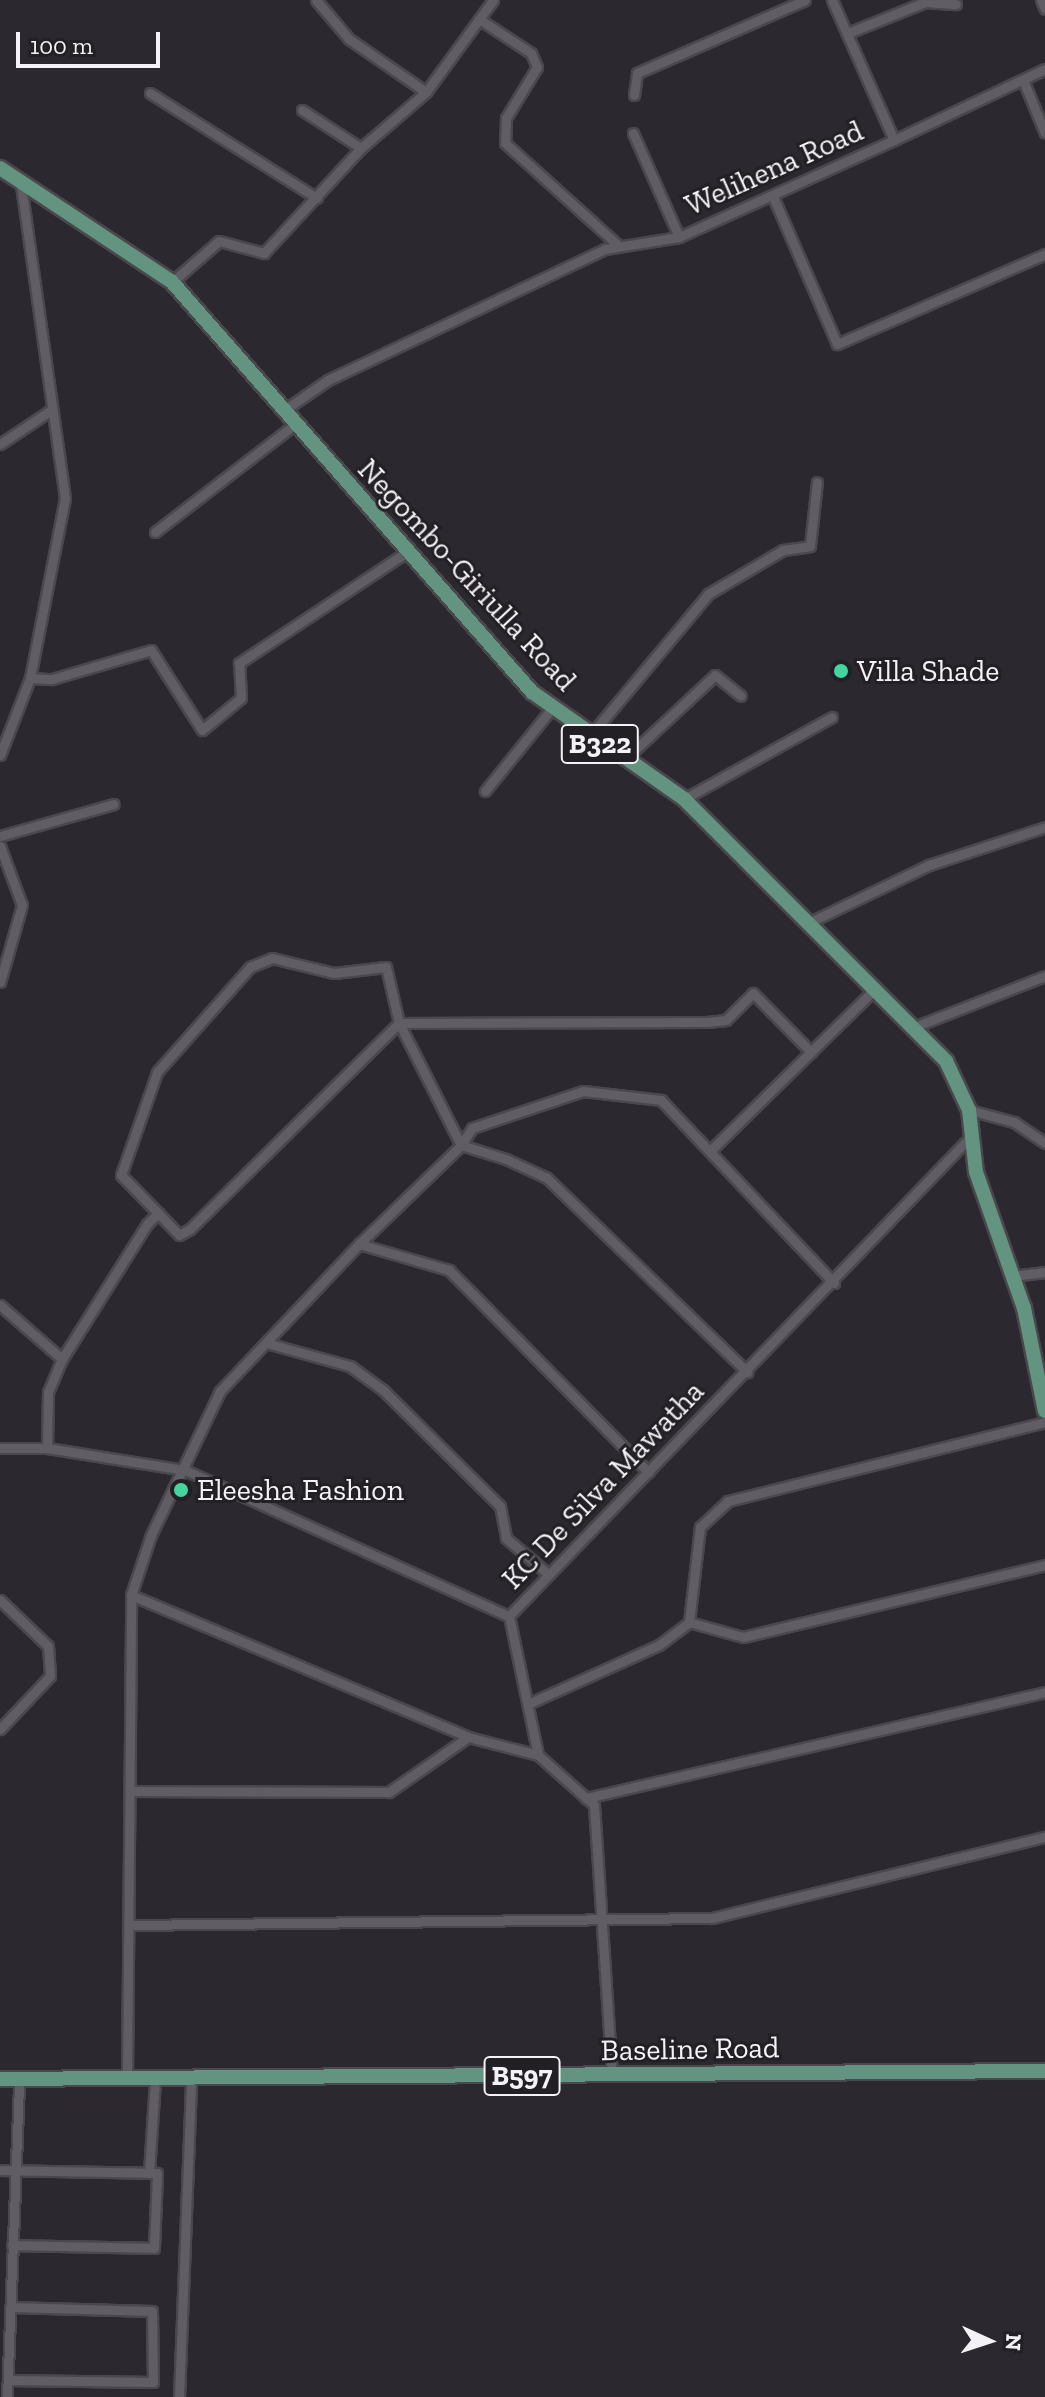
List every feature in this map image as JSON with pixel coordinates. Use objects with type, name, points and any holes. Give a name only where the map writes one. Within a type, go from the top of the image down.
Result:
[{"type":"main road","name":"Negombo-Giriulla Road","points":[[2,172],[172,282],[283,411],[552,708],[589,738],[684,799],[812,921],[946,1061],[969,1110],[976,1172],[1039,1345],[1045,1411]]},
{"type":"main road","name":"Baseline Road","points":[[0,2079],[1045,2071]]},
{"type":"street","points":[[316,0],[349,39],[426,92]]},
{"type":"street","points":[[172,282],[219,241],[264,253],[361,148],[426,92],[493,0]]},
{"type":"street","points":[[634,95],[637,73],[805,0]]},
{"type":"street","name":"Welihena Road","points":[[283,411],[328,380],[619,246],[679,237],[774,199],[894,140],[832,0]]},
{"type":"street","points":[[1041,0],[1045,9]]},
{"type":"street","points":[[848,33],[925,2],[956,4]]},
{"type":"street","points":[[479,19],[531,53],[537,67],[506,118],[505,143],[619,246]]},
{"type":"street","points":[[894,140],[1045,69]]},
{"type":"street","points":[[1023,80],[1045,133]]},
{"type":"street","points":[[150,93],[317,198]]},
{"type":"street","points":[[302,110],[361,148]]},
{"type":"street","points":[[633,133],[679,237]]},
{"type":"street","points":[[0,755],[30,678],[65,498],[21,184]]},
{"type":"street","points":[[774,199],[837,344],[1045,254]]},
{"type":"street","points":[[0,444],[51,410]]},
{"type":"street","points":[[155,532],[295,424]]},
{"type":"street","points":[[589,738],[708,594],[783,550],[810,546],[817,482]]},
{"type":"street","points":[[30,678],[52,679],[151,650],[202,730],[241,698],[239,663],[408,551]]},
{"type":"street","points":[[625,759],[715,675],[741,696]]},
{"type":"street","points":[[485,791],[552,708]]},
{"type":"street","points":[[684,799],[832,717]]},
{"type":"street","points":[[0,836],[114,804]]},
{"type":"street","points":[[812,921],[929,865],[1045,827]]},
{"type":"street","points":[[0,846],[22,905],[0,982]]},
{"type":"street","points":[[747,1372],[547,1178],[461,1145],[399,1023],[386,967],[334,973],[272,958],[250,967],[176,1042],[134,1130],[121,1175],[179,1235],[190,1229],[399,1023],[707,1022],[726,1020],[753,993],[811,1052]]},
{"type":"street","points":[[914,1027],[1045,976]]},
{"type":"street","points":[[710,1151],[876,988]]},
{"type":"street","points":[[127,2078],[131,1925],[131,1595],[151,1535],[185,1470],[206,1410],[359,1244],[461,1145],[472,1128],[583,1091],[661,1100],[834,1283]]},
{"type":"street","points":[[969,1110],[1014,1122],[1045,1143]]},
{"type":"street","name":"KC De Silva Mawatha","points":[[0,1448],[47,1448],[185,1470],[509,1616],[834,1283],[972,1135]]},
{"type":"street","points":[[47,1448],[48,1392],[62,1359],[158,1213]]},
{"type":"street","points":[[359,1244],[449,1270],[648,1472]]},
{"type":"street","points":[[1013,1276],[1045,1272]]},
{"type":"street","points":[[0,1305],[62,1359]]},
{"type":"street","points":[[270,1344],[350,1366],[383,1390],[500,1506],[506,1538],[548,1574]]},
{"type":"street","points":[[530,1703],[659,1645],[689,1622],[700,1527],[728,1501],[1045,1422]]},
{"type":"street","points":[[689,1622],[743,1637],[1045,1565]]},
{"type":"street","points":[[131,1595],[468,1737],[538,1755],[594,1805],[612,2075]]},
{"type":"street","points":[[0,1600],[48,1646],[50,1676],[0,1729]]},
{"type":"street","points":[[509,1616],[530,1703],[538,1755]]},
{"type":"street","points":[[586,1798],[1045,1692]]},
{"type":"street","points":[[130,1791],[389,1792],[468,1737]]},
{"type":"street","points":[[131,1925],[712,1918],[1045,1837]]},
{"type":"street","points":[[179,2397],[191,2078]]},
{"type":"street","points":[[7,2397],[7,2304],[19,2079]]},
{"type":"street","points":[[149,2173],[155,2079]]},
{"type":"street","points":[[0,2170],[157,2173],[154,2248],[12,2245]]},
{"type":"street","points":[[5,2376],[153,2382],[152,2311],[7,2304]]},
{"type":"place","name":"Villa Shade","points":[[841,671]]},
{"type":"place","name":"Eleesha Fashion","points":[[181,1490]]}]
